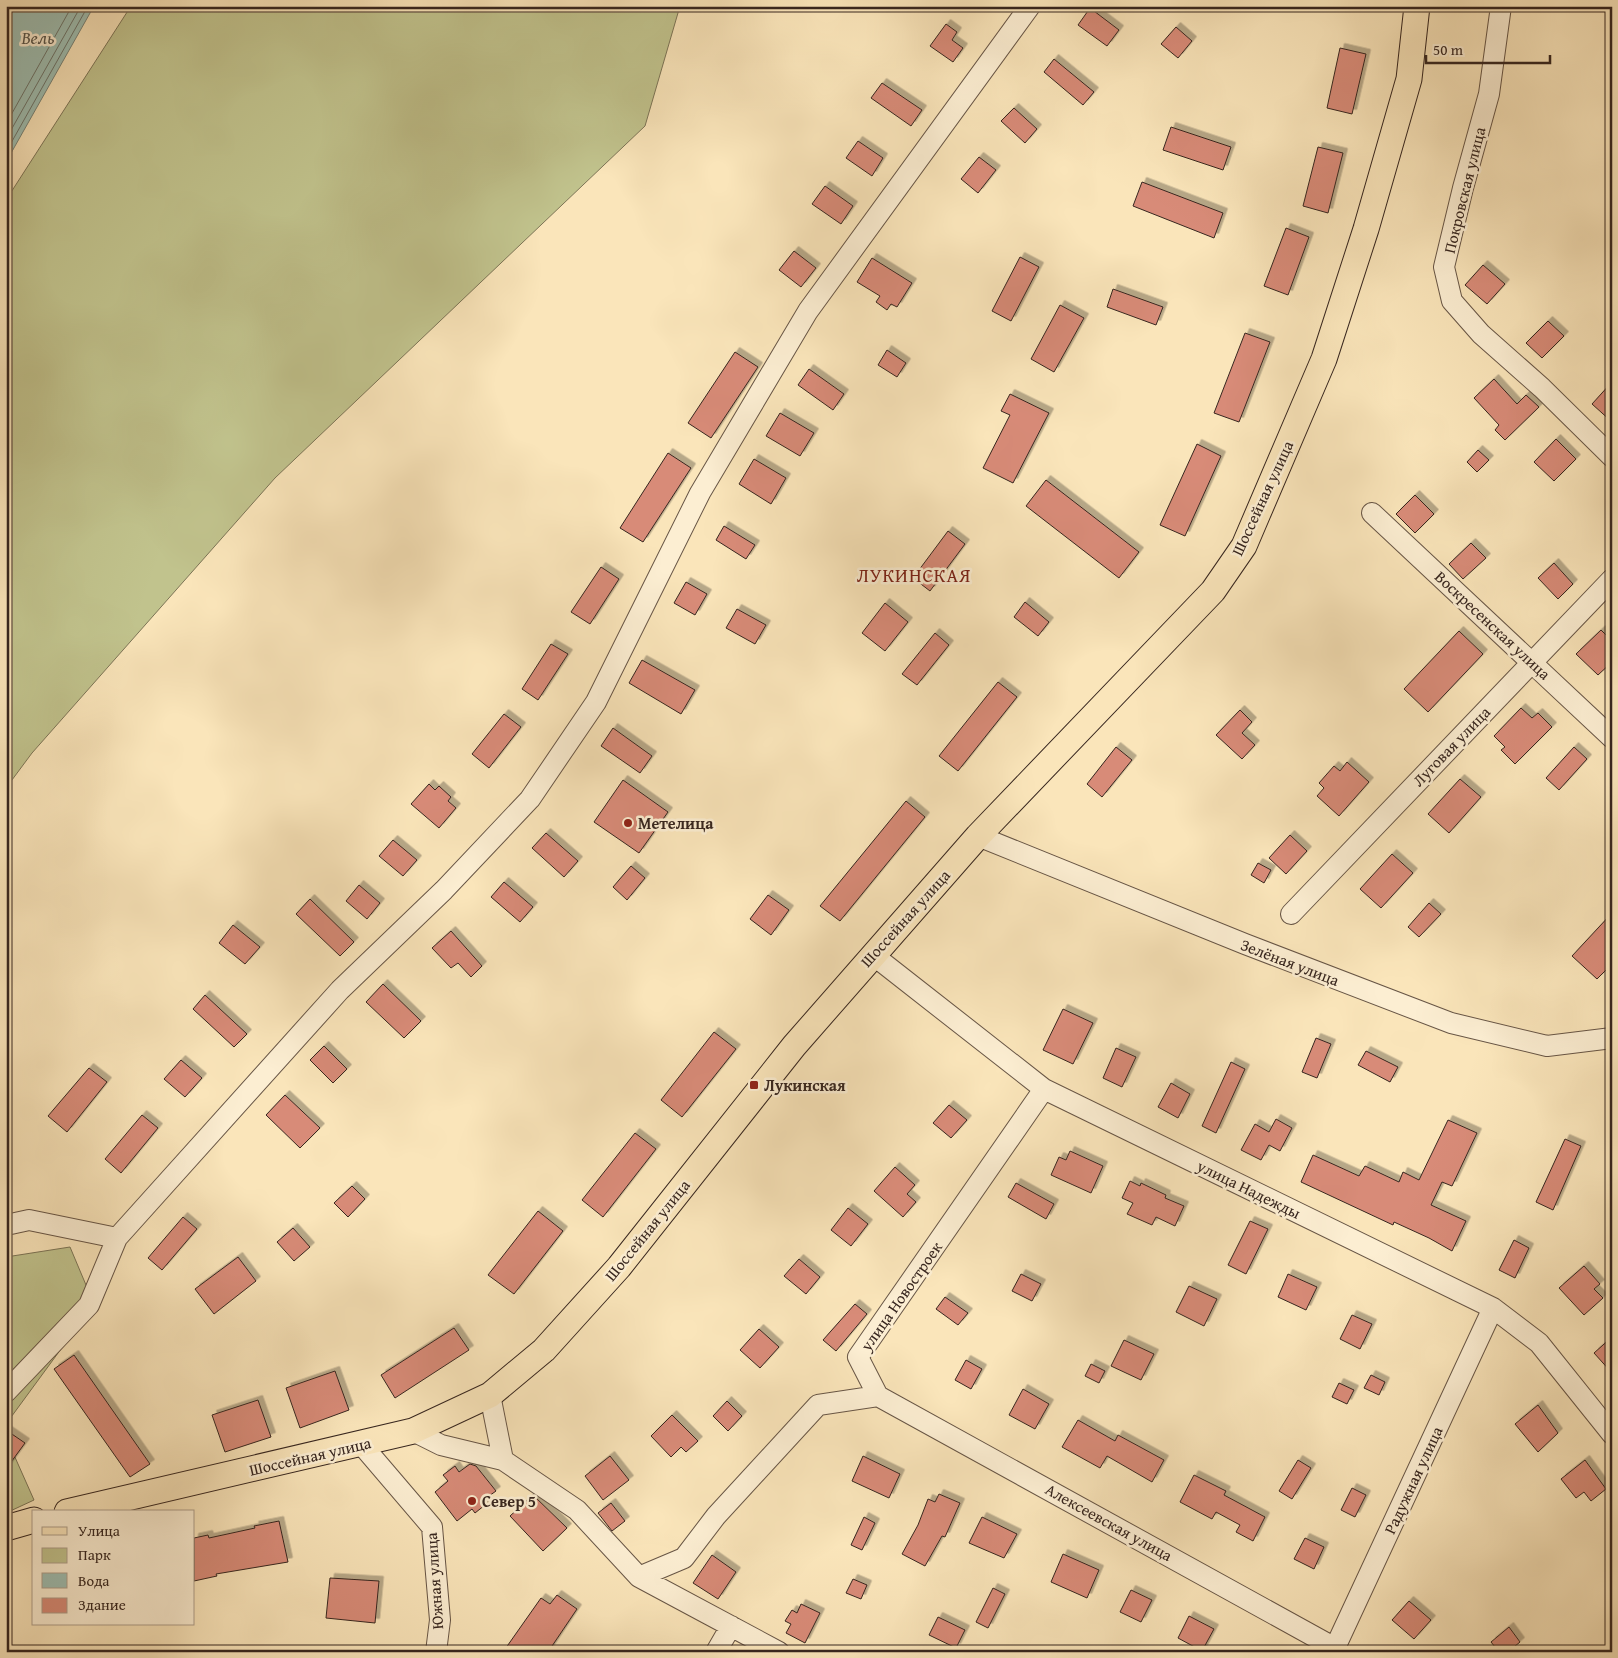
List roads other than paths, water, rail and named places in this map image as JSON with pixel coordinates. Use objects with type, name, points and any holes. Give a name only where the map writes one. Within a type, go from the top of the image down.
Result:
[{"type":"main road","name":"Шоссейная улица","points":[[76,1510],[413,1432],[490,1395],[544,1350],[619,1268],[794,1046],[872,955],[978,836],[1214,591],[1244,546],[1324,359],[1366,230],[1409,79],[1417,6]]},
{"type":"main road","points":[[6,1528],[32,1521]]},
{"type":"street","points":[[6,1392],[89,1305],[117,1238],[340,990],[444,890],[530,799],[596,702],[700,493],[808,311],[1030,6]]},
{"type":"street","name":"Покровская улица","points":[[1501,6],[1489,94],[1444,267],[1452,301],[1481,334],[1542,388],[1612,457]]},
{"type":"street","name":"Воскресенская улица","points":[[1372,512],[1533,661],[1612,738]]},
{"type":"street","name":"Луговая улица","points":[[1291,914],[1612,579]]},
{"type":"street","name":"Зелёная улица","points":[[978,836],[1245,944],[1451,1023],[1547,1046],[1612,1038]]},
{"type":"street","name":"улица Надежды","points":[[872,955],[1044,1089],[1493,1308],[1539,1343],[1612,1434]]},
{"type":"street","name":"улица Новостроек","points":[[878,1396],[858,1358],[1044,1089]]},
{"type":"street","points":[[6,1224],[29,1220],[117,1238]]},
{"type":"street","name":"Радужная улица","points":[[1335,1650],[1493,1308]]},
{"type":"street","points":[[490,1395],[504,1460]]},
{"type":"street","points":[[638,1577],[684,1558],[716,1516],[818,1405],[878,1396]]},
{"type":"street","name":"Алексеевская улица","points":[[878,1396],[1335,1650]]},
{"type":"street","points":[[413,1432],[440,1445],[504,1460],[578,1510],[638,1577],[779,1652]]},
{"type":"street","name":"Южная улица","points":[[362,1445],[432,1526],[440,1620],[436,1652]]},
{"type":"street","points":[[716,1652],[731,1626]]},
{"type":"water","name":"Вель","points":[[6,6],[94,6],[6,162]]},
{"type":"place","name":"Метелица","points":[[628,823]]},
{"type":"place","name":"Лукинская","points":[[754,1085]]},
{"type":"place","name":"Север 5","points":[[472,1501]]},
{"type":"district","name":"ЛУКИНСКАЯ","points":[[914,575]]}]
